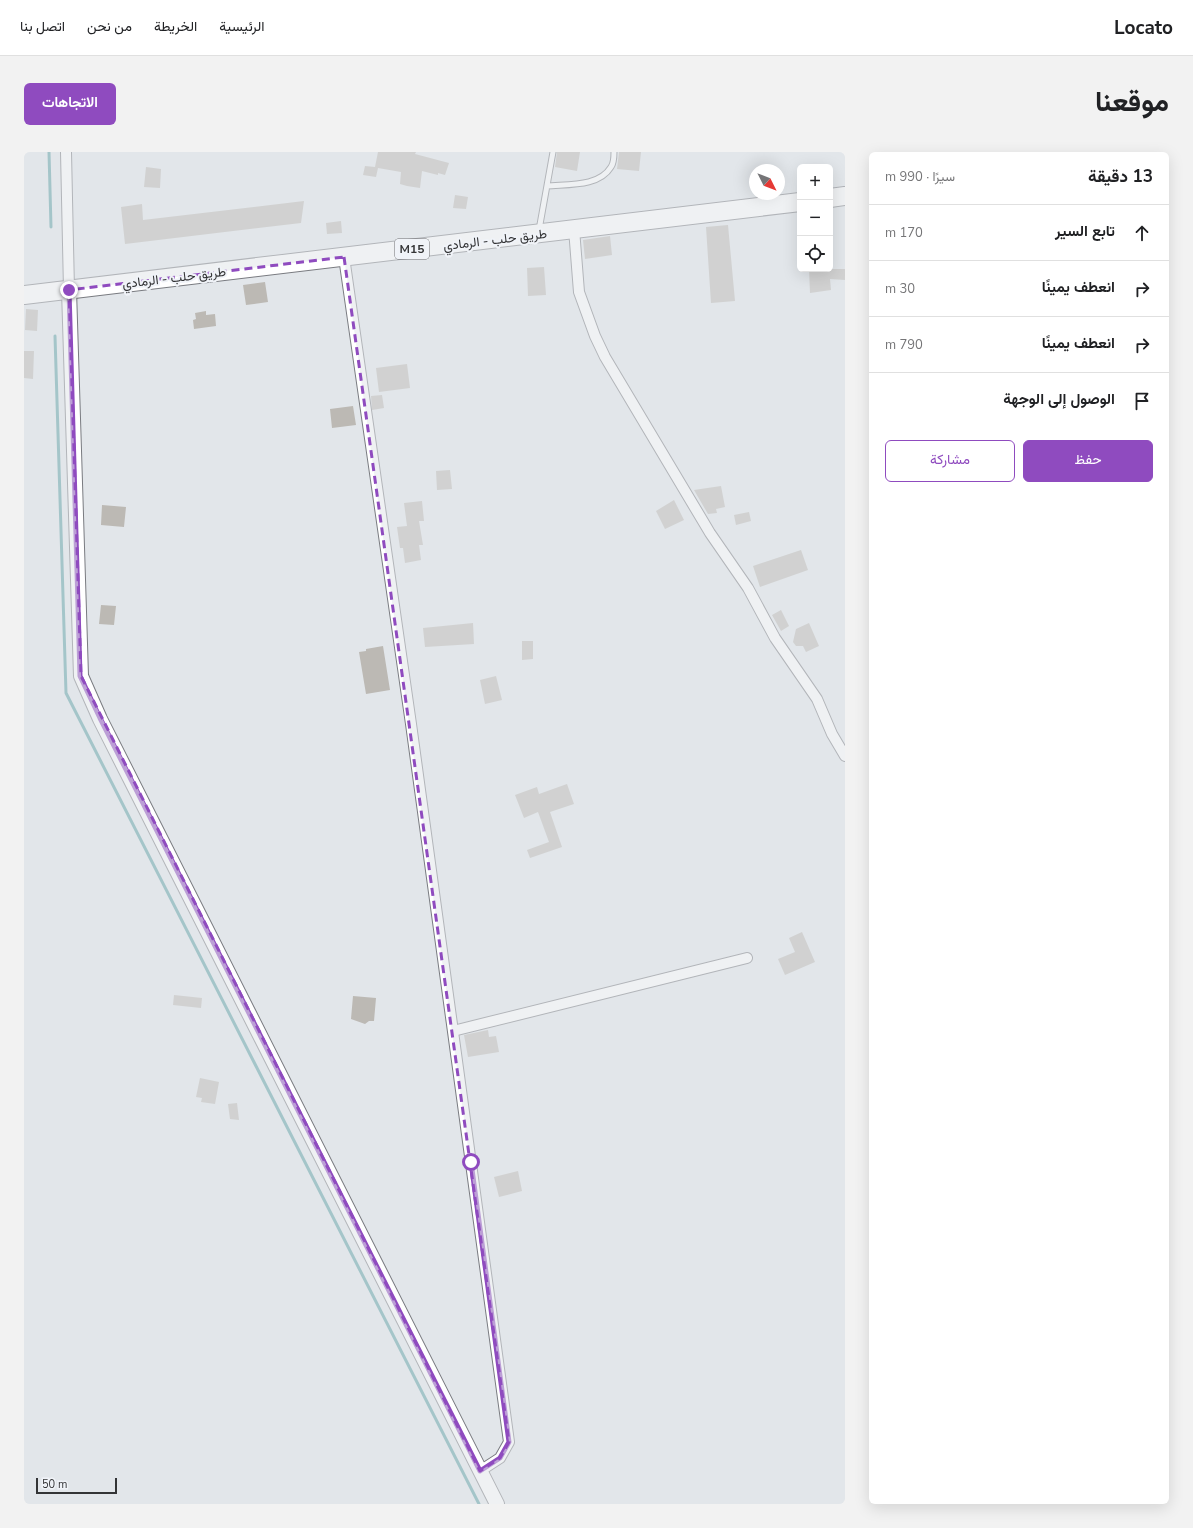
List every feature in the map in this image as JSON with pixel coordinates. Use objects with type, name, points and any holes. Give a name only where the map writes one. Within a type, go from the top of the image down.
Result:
[{"type":"highway","points":[[833,198],[845,196]]},
{"type":"highway","name":"طريق حلب - الرمادي","points":[[24,295],[797,202]]},
{"type":"street","points":[[66,152],[80,676],[497,1504]]},
{"type":"street","points":[[574,229],[579,292],[595,336],[605,357],[710,533],[748,588],[775,638],[817,699],[832,734],[845,756]]},
{"type":"street","points":[[344,257],[411,724],[509,1442],[500,1458],[480,1471]]},
{"type":"street","points":[[453,1031],[747,958]]},
{"type":"lane","points":[[539,233],[553,152]]},
{"type":"lane","points":[[547,186],[593,182],[603,177],[612,166],[614,152]]},
{"type":"highlighted area","points":[[344,257],[509,1442],[500,1458],[480,1471],[81,676],[69,290]]},
{"type":"building","points":[[378,152],[416,152],[415,154],[449,163],[445,175],[422,171],[420,188],[407,186],[400,184],[401,172],[378,168],[376,177],[363,175],[365,166],[375,167]]},
{"type":"building","points":[[557,152],[580,152],[577,171],[555,167]]},
{"type":"building","points":[[619,152],[641,152],[639,171],[617,169]]},
{"type":"building","points":[[146,167],[161,169],[160,188],[144,187]]},
{"type":"building","points":[[455,195],[468,197],[466,209],[453,208]]},
{"type":"building","points":[[304,201],[301,223],[125,244],[121,207],[142,204],[143,220]]},
{"type":"building","points":[[341,221],[342,233],[327,234],[326,223]]},
{"type":"building","points":[[728,225],[735,301],[711,303],[706,227]]},
{"type":"building","points":[[610,236],[612,255],[585,259],[583,240]]},
{"type":"building","points":[[544,267],[546,295],[528,296],[527,268]]},
{"type":"building","points":[[833,269],[845,269],[845,280],[830,279],[831,290],[810,293],[809,272],[833,272]]},
{"type":"building","points":[[265,282],[268,302],[246,305],[243,285]]},
{"type":"building","points":[[26,309],[38,310],[37,331],[25,330]]},
{"type":"building","points":[[206,311],[206,315],[215,314],[216,326],[194,329],[193,320],[196,319],[195,313]]},
{"type":"building","points":[[24,351],[34,351],[33,379],[24,378]]},
{"type":"building","points":[[407,364],[410,388],[379,392],[376,368]]},
{"type":"building","points":[[382,395],[384,408],[372,410],[371,396]]},
{"type":"building","points":[[353,406],[356,425],[332,428],[330,409]]},
{"type":"building","points":[[450,470],[452,489],[437,490],[436,471]]},
{"type":"building","points":[[721,486],[725,507],[716,509],[717,513],[708,514],[694,490]]},
{"type":"building","points":[[674,500],[684,520],[665,529],[656,511]]},
{"type":"building","points":[[422,501],[424,521],[419,521],[423,545],[419,545],[421,560],[405,563],[403,548],[400,548],[397,527],[407,526],[404,503]]},
{"type":"building","points":[[102,505],[126,507],[124,527],[101,525]]},
{"type":"building","points":[[749,512],[751,521],[736,525],[734,515]]},
{"type":"building","points":[[801,550],[808,570],[760,587],[753,566]]},
{"type":"building","points":[[101,605],[116,606],[114,625],[99,624]]},
{"type":"building","points":[[781,610],[789,626],[781,631],[772,615]]},
{"type":"building","points":[[473,623],[474,644],[425,647],[423,628]]},
{"type":"building","points":[[809,623],[819,646],[806,652],[803,646],[796,646],[793,642],[796,629]]},
{"type":"building","points":[[522,641],[533,641],[533,659],[522,660]]},
{"type":"building","points":[[383,646],[390,690],[366,694],[359,652],[366,651],[366,649]]},
{"type":"building","points":[[496,676],[502,700],[485,704],[480,680]]},
{"type":"building","points":[[567,784],[574,804],[550,812],[562,847],[530,858],[527,850],[549,842],[538,812],[524,818],[515,795],[537,787],[539,794]]},
{"type":"building","points":[[802,932],[815,962],[785,975],[778,959],[795,952],[789,938]]},
{"type":"building","points":[[174,995],[202,998],[201,1008],[173,1005]]},
{"type":"building","points":[[353,996],[376,998],[374,1021],[369,1021],[365,1024],[351,1019]]},
{"type":"building","points":[[488,1030],[489,1037],[496,1036],[499,1052],[468,1057],[464,1035]]},
{"type":"building","points":[[200,1078],[219,1082],[215,1104],[201,1102],[202,1098],[196,1097]]},
{"type":"building","points":[[237,1103],[239,1120],[230,1119],[228,1104]]},
{"type":"building","points":[[518,1171],[522,1191],[499,1197],[494,1177]]},
{"type":"waterway","points":[[49,152],[51,227]]},
{"type":"waterway","points":[[55,336],[66,693],[479,1504]]},
{"type":"route","points":[[69,290],[80,676],[480,1471],[500,1458],[509,1442],[471,1162]]}]
